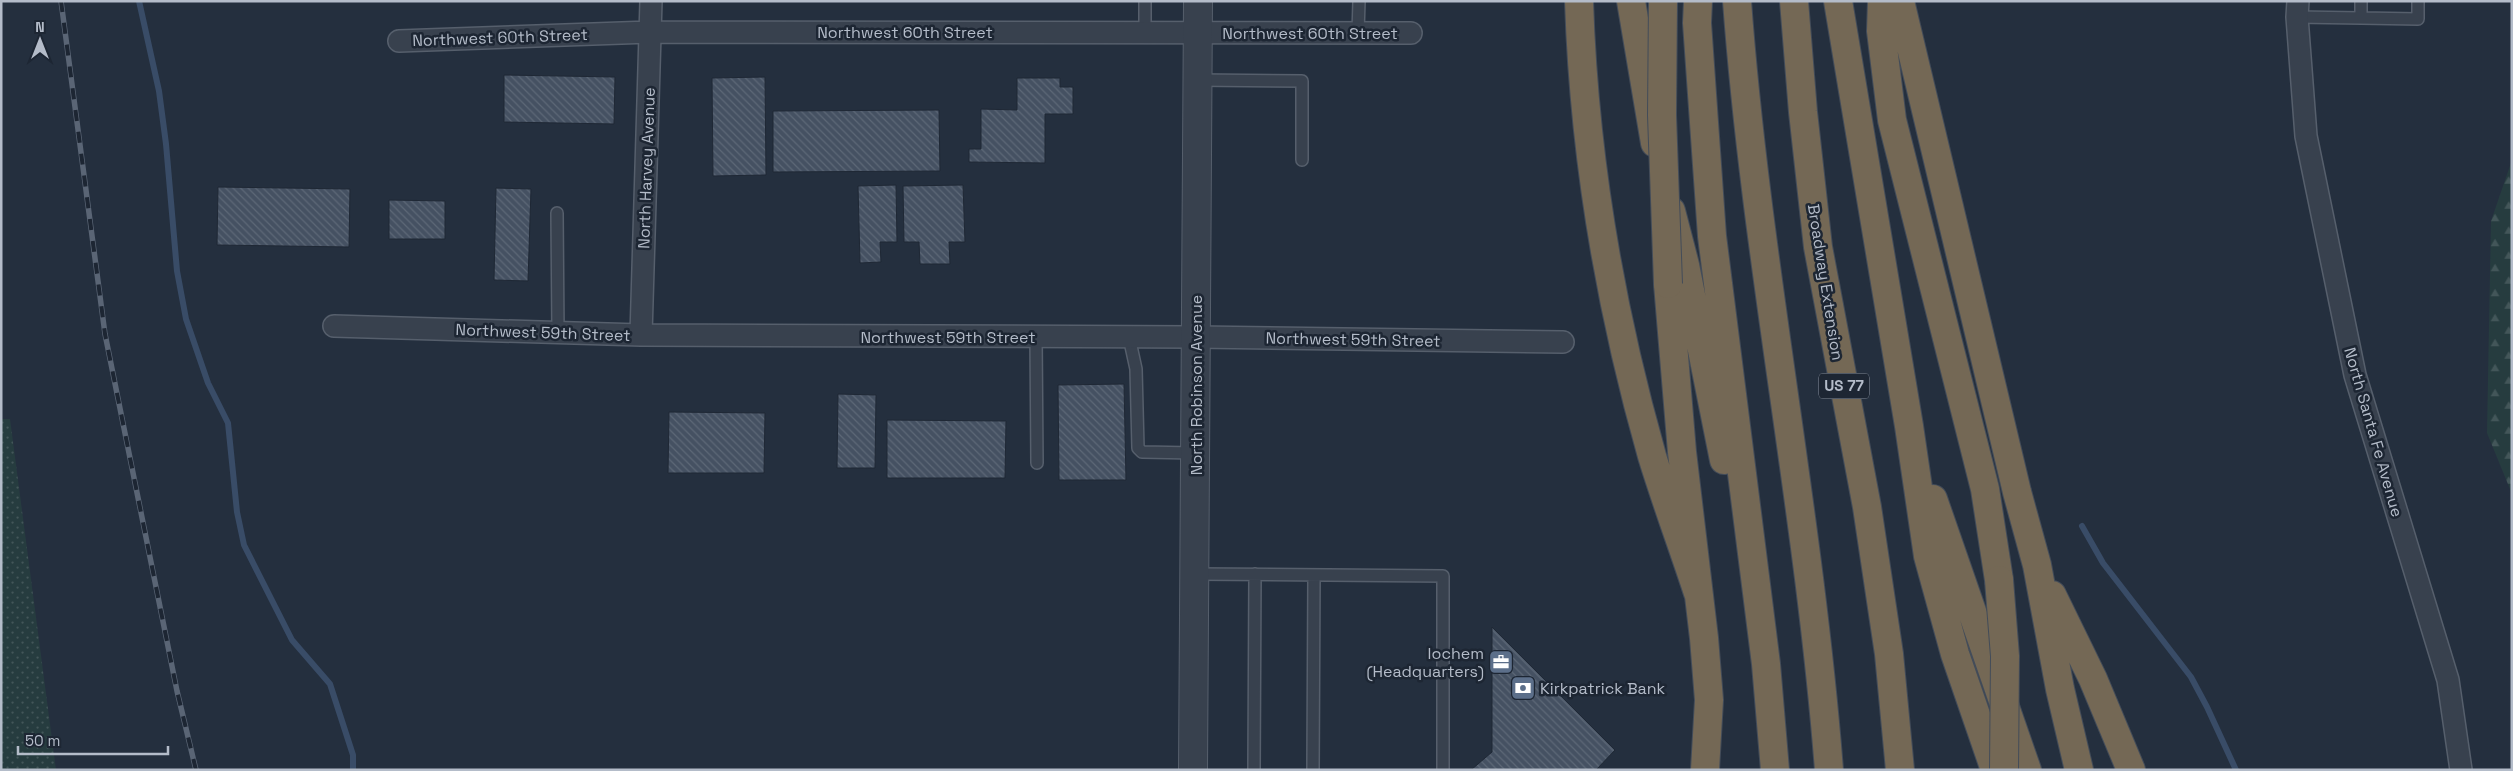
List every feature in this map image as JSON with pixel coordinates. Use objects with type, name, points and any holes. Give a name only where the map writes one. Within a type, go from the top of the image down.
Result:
[{"type":"highway","points":[[1579,1],[1586,131],[1619,326],[1653,457],[1698,593]]},
{"type":"highway","points":[[1631,1],[1660,168],[1685,266],[1717,430],[1759,602]]},
{"type":"highway","points":[[1663,1],[1662,115],[1668,284],[1682,452],[1709,700],[1705,770]]},
{"type":"highway","points":[[1698,1],[1697,22],[1712,236],[1723,337],[1759,602],[1775,770]]},
{"type":"highway","points":[[1738,1],[1751,146],[1812,594],[1829,770]]},
{"type":"highway","name":"Broadway Extension","points":[[1794,1],[1802,112],[1818,247],[1866,507],[1889,654],[1900,770]]},
{"type":"highway","points":[[1838,1],[1909,426],[1928,556],[1955,654],[1995,770]]},
{"type":"highway","points":[[1882,1],[1881,31],[1892,120],[1984,489],[1999,580],[2005,656],[2004,770]]},
{"type":"highway","points":[[1900,1],[2012,473],[2037,565],[2060,689],[2079,770]]},
{"type":"highway","points":[[1909,426],[2027,770]]},
{"type":"highway","points":[[2037,565],[2092,679],[2131,770]]},
{"type":"street","name":"North Harvey Avenue","points":[[641,336],[651,1]]},
{"type":"street","name":"North Robinson Avenue","points":[[1193,770],[1198,1]]},
{"type":"street","name":"North Santa Fe Avenue","points":[[2298,9],[2306,136],[2354,375],[2448,680],[2462,770]]},
{"type":"street","name":"Northwest 60th Street","points":[[399,41],[650,32],[1411,33]]},
{"type":"street","name":"Northwest 59th Street","points":[[334,326],[641,336],[1196,337],[1563,342]]},
{"type":"lane","points":[[1144,1],[1145,33]]},
{"type":"lane","points":[[1358,33],[1359,1]]},
{"type":"lane","points":[[2361,1],[2361,18]]},
{"type":"lane","points":[[2298,9],[2361,18],[2418,18],[2418,1]]},
{"type":"lane","points":[[1198,80],[1302,81],[1302,160]]},
{"type":"lane","points":[[556,213],[558,333]]},
{"type":"lane","points":[[1036,337],[1037,463]]},
{"type":"lane","points":[[1129,337],[1136,369],[1138,448],[1142,452],[1195,453]]},
{"type":"lane","points":[[1195,574],[1442,576],[1444,770]]},
{"type":"lane","points":[[1254,770],[1255,574]]},
{"type":"lane","points":[[1313,770],[1314,575]]},
{"type":"green space","points":[[2512,160],[2512,494],[2487,433],[2491,221]]},
{"type":"green space","points":[[1,419],[10,419],[56,770],[1,770]]},
{"type":"building","points":[[504,75],[615,77],[614,124],[504,122]]},
{"type":"building","points":[[765,77],[766,175],[713,176],[712,78]]},
{"type":"building","points":[[1017,78],[1060,78],[1060,87],[1073,87],[1073,114],[1045,114],[1045,163],[969,162],[969,149],[981,149],[981,109],[1017,110]]},
{"type":"building","points":[[939,110],[940,171],[773,172],[773,111]]},
{"type":"building","points":[[896,185],[897,242],[880,242],[881,262],[860,263],[858,186]]},
{"type":"building","points":[[963,185],[965,242],[949,242],[950,264],[920,264],[919,242],[904,242],[903,186]]},
{"type":"building","points":[[218,187],[350,189],[349,247],[217,245]]},
{"type":"building","points":[[496,188],[531,189],[528,281],[494,280]]},
{"type":"building","points":[[389,200],[445,201],[445,239],[389,239]]},
{"type":"building","points":[[1124,384],[1126,480],[1059,480],[1058,385]]},
{"type":"building","points":[[838,394],[876,395],[875,468],[837,468]]},
{"type":"building","points":[[669,412],[765,413],[764,473],[668,473]]},
{"type":"building","points":[[887,420],[1006,421],[1005,478],[887,478]]},
{"type":"building","name":"Kirkpatrick Bank","points":[[1492,627],[1615,750],[1596,770],[1471,770],[1492,752]]},
{"type":"waterway","points":[[139,1],[159,91],[166,144],[177,271],[186,319],[208,383],[228,423],[237,512],[244,545],[292,640],[330,684],[353,755],[353,770]]},
{"type":"waterway","points":[[2082,526],[2103,563],[2191,677],[2236,770]]},
{"type":"railway","points":[[61,1],[105,334],[177,691],[196,770]]},
{"type":"place","name":"Iochem (Headquarters)","points":[[1501,662]]},
{"type":"place","name":"Kirkpatrick Bank","points":[[1523,688]]}]
